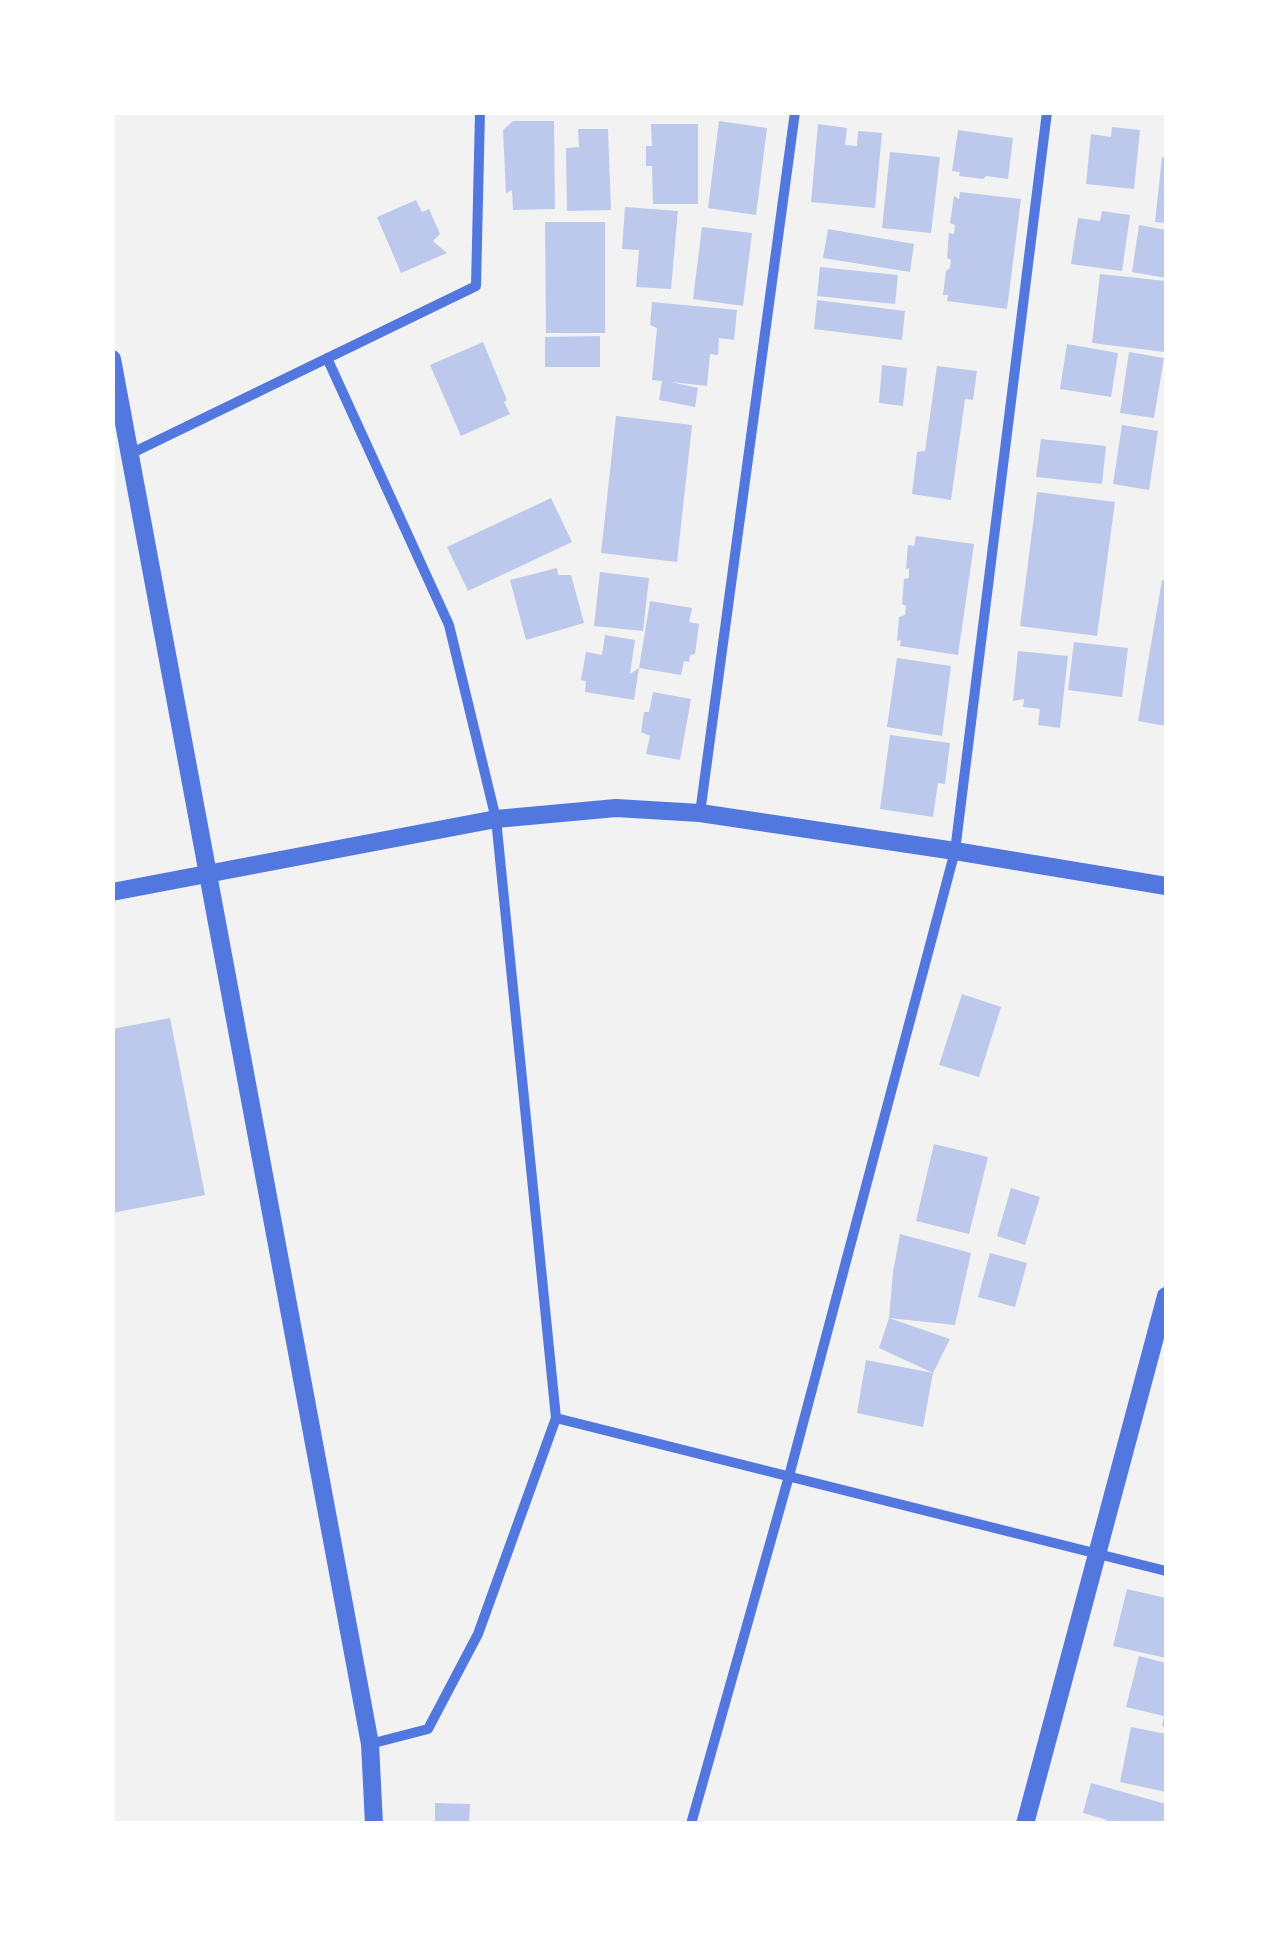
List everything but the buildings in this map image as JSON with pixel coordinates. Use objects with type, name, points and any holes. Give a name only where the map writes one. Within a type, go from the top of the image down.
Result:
[{"type":"street","points":[[130,454],[476,286],[480,112]]},
{"type":"street","points":[[700,813],[795,112]]},
{"type":"street","points":[[691,1824],[789,1476],[955,851],[1047,112]]},
{"type":"street","points":[[112,358],[370,1744],[374,1824]]},
{"type":"street","points":[[327,358],[449,625],[496,819],[556,1418],[478,1634],[428,1729],[370,1744]]},
{"type":"street","points":[[112,892],[496,819],[616,808],[700,813],[1166,886]]},
{"type":"street","points":[[1025,1824],[1166,1296]]},
{"type":"street","points":[[556,1418],[1166,1571]]}]
